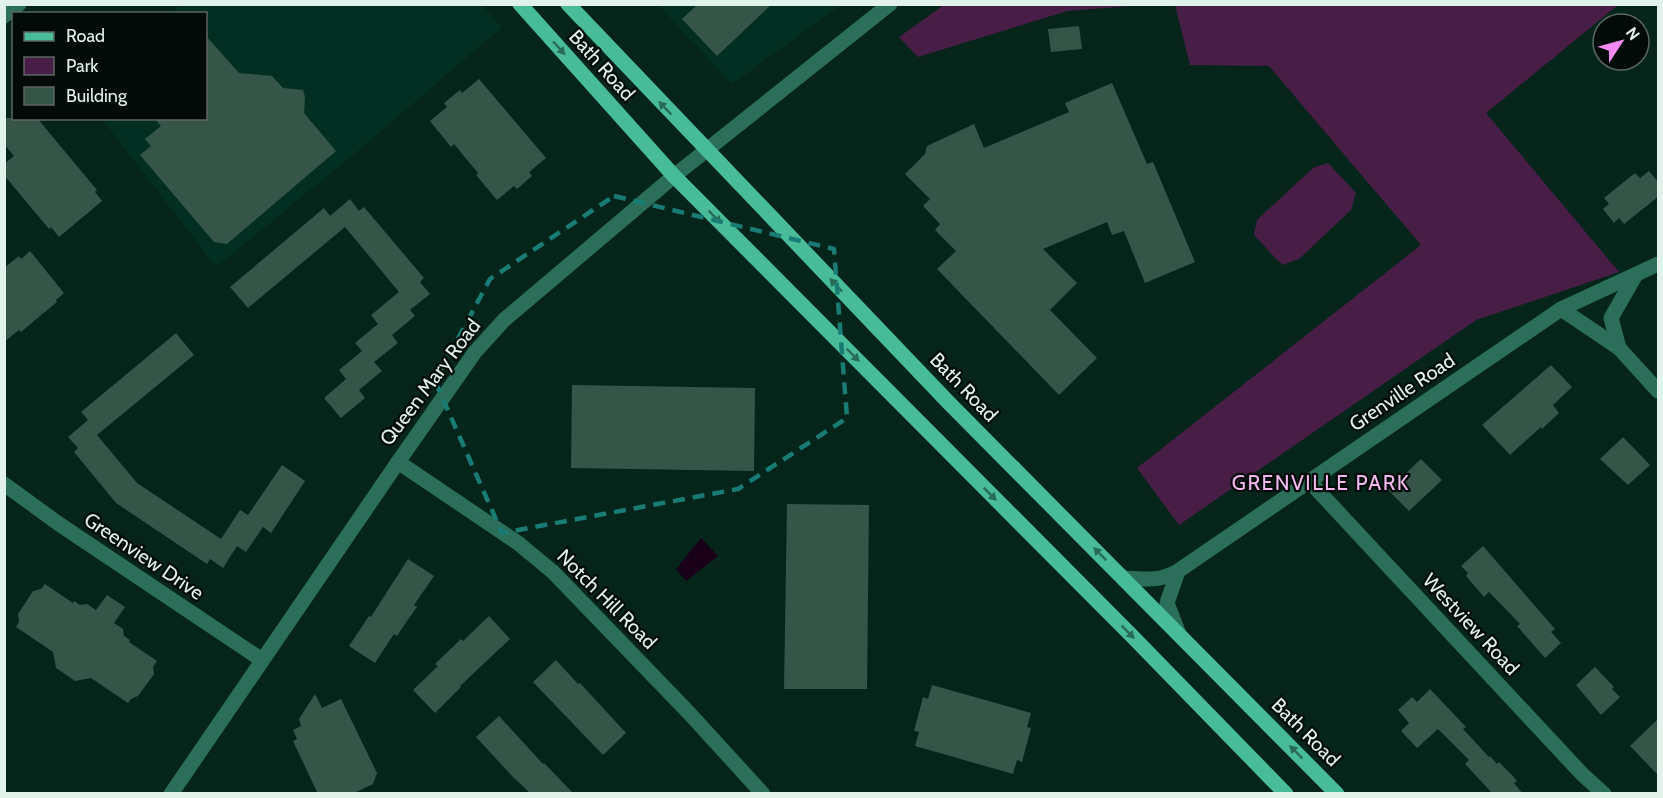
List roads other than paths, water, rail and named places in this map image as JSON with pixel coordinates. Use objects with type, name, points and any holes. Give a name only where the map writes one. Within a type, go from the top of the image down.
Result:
[{"type":"main road","name":"Bath Road","points":[[520,4],[674,176],[1139,643],[1286,794]]},
{"type":"main road","name":"Bath Road","points":[[568,4],[949,403],[1337,794]]},
{"type":"street","points":[[4,16],[19,4]]},
{"type":"street","name":"Queen Mary Road","points":[[171,794],[475,352],[504,320],[674,176],[890,4]]},
{"type":"street","name":"Grenville Road","points":[[1124,578],[1155,580],[1178,571],[1561,309],[1659,264]]},
{"type":"street","points":[[1619,348],[1611,318],[1635,276]]},
{"type":"street","points":[[1561,309],[1619,348],[1659,391]]},
{"type":"street","name":"Notch Hill Road","points":[[398,462],[518,543],[553,572],[690,714],[763,794]]},
{"type":"street","name":"Westview Road","points":[[1309,481],[1582,774],[1604,794]]},
{"type":"street","name":"Greenview Drive","points":[[4,484],[59,524],[262,660]]},
{"type":"street","points":[[1178,571],[1167,603],[1179,634]]},
{"type":"district","name":"GRENVILLE PARK","points":[[1321,483]]}]
